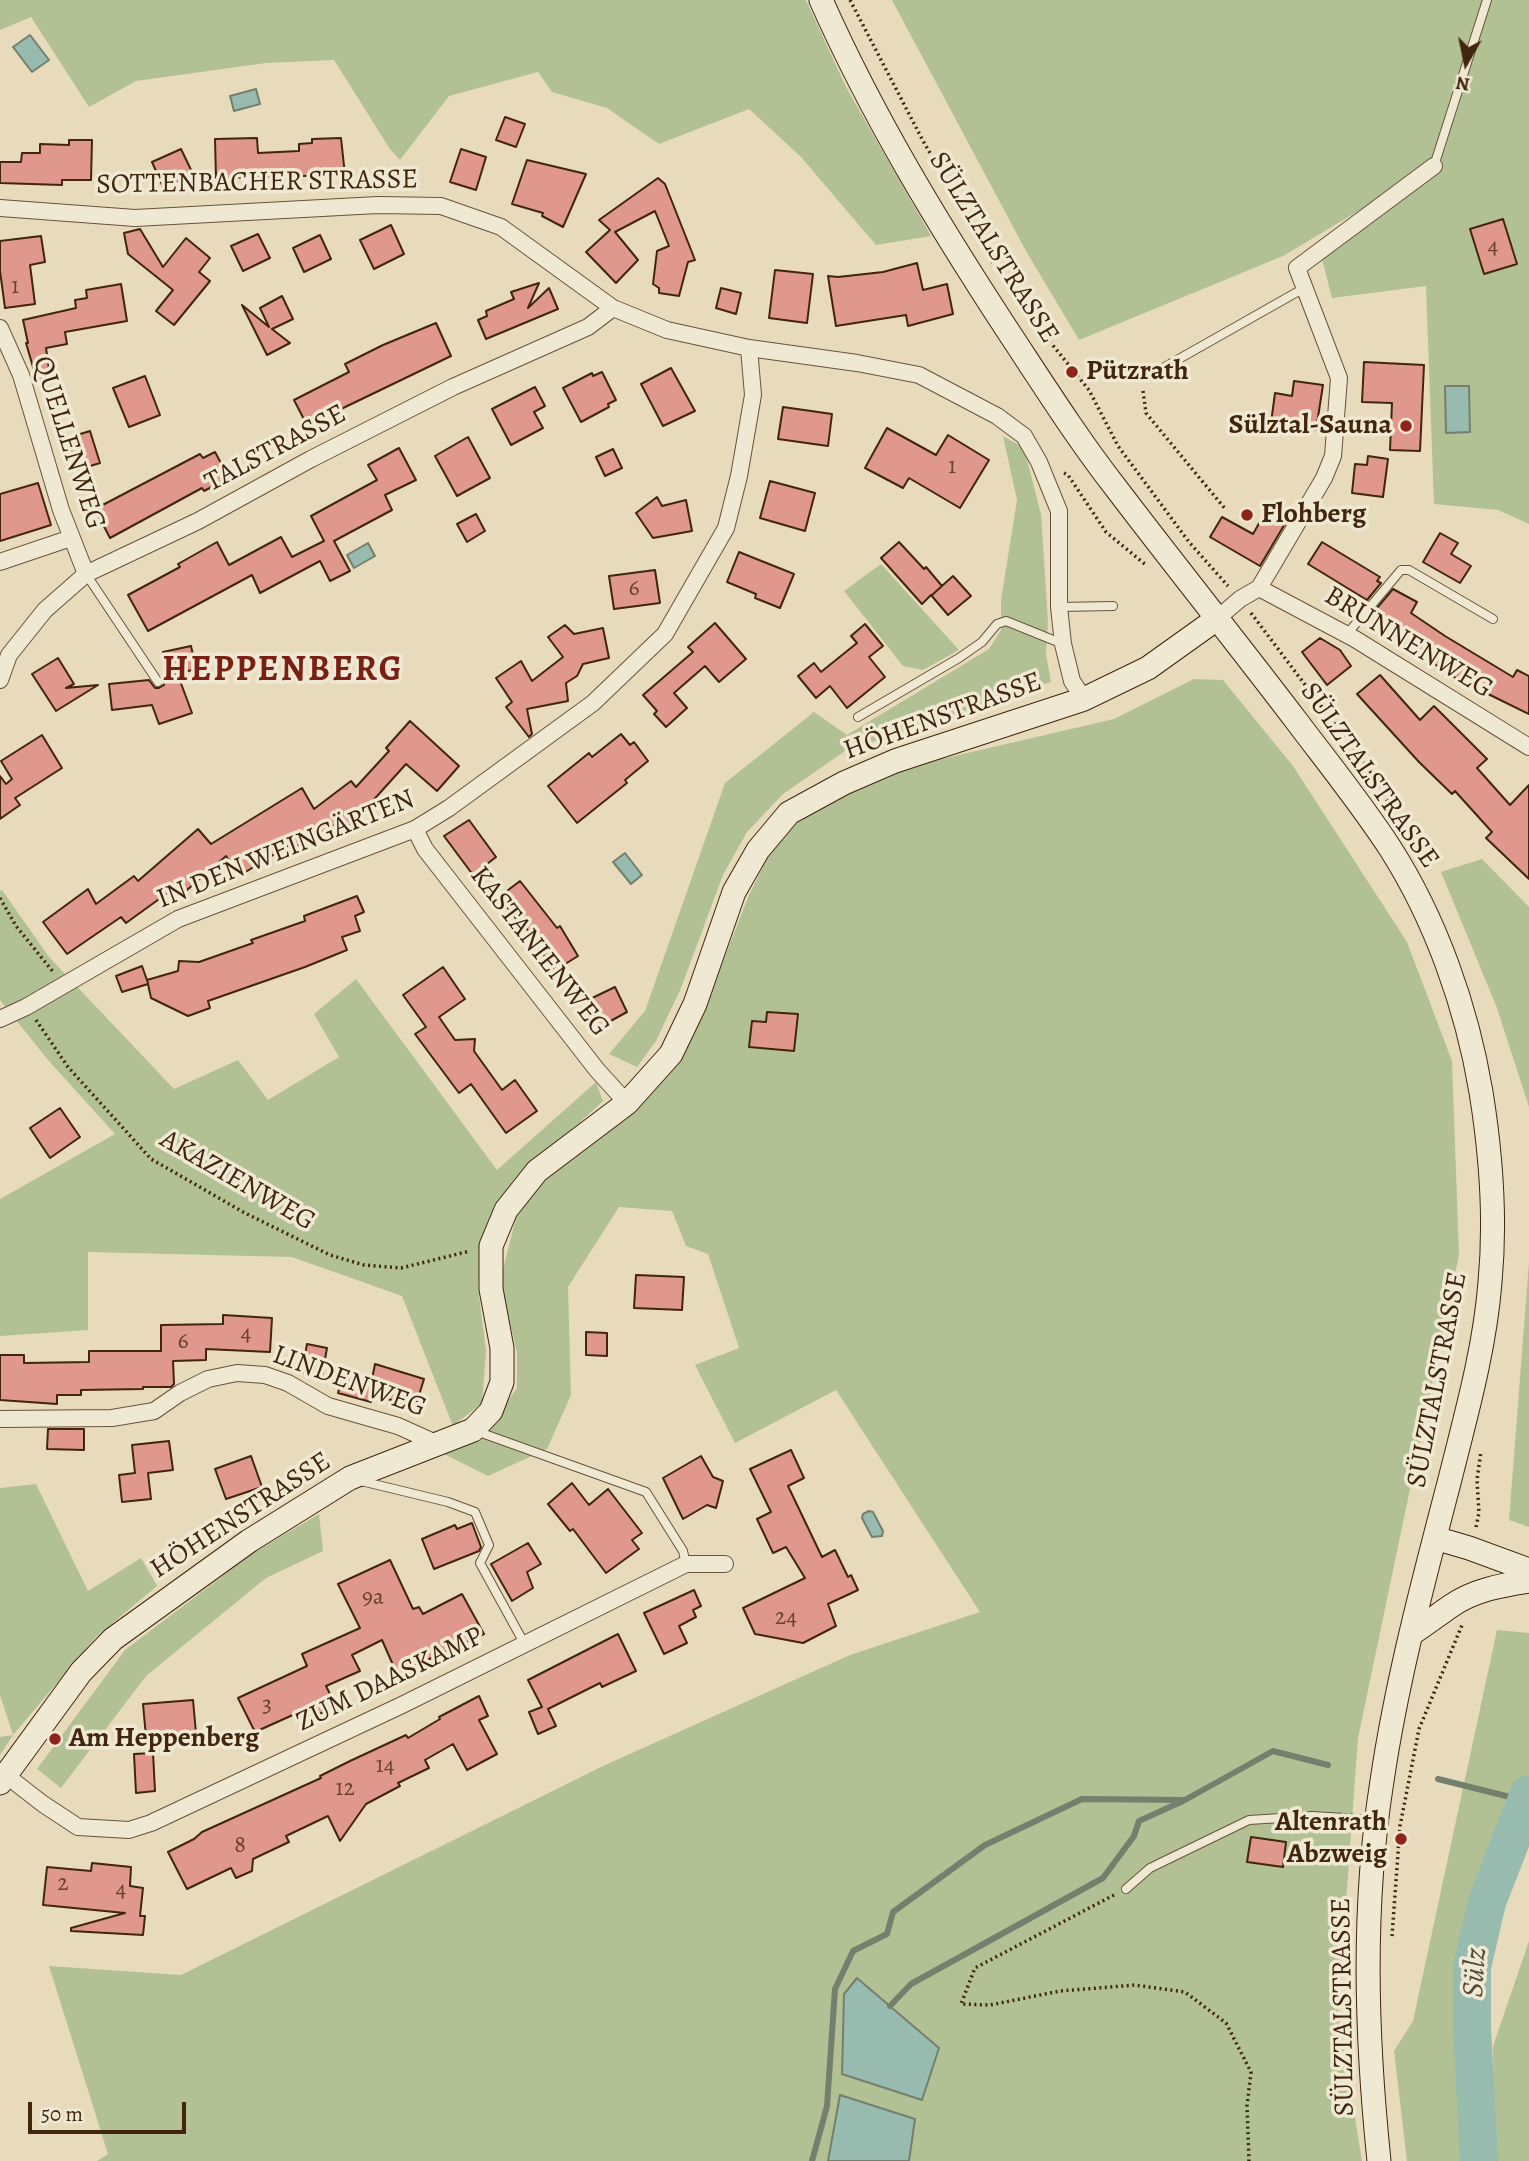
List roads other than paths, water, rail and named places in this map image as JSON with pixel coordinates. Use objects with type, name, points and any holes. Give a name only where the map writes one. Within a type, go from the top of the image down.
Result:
[{"type":"main road","name":"SÜLZTALSTRASSE","points":[[821,0],[874,109],[938,224],[1113,485],[1357,800],[1392,852],[1421,906],[1451,976],[1468,1032],[1480,1089],[1489,1160],[1493,1238],[1490,1284],[1484,1329],[1465,1420],[1411,1634],[1381,1783],[1368,1922],[1369,2020],[1379,2161]]},
{"type":"main road","name":"HÖHENSTRASSE","points":[[2,1776],[81,1672],[113,1639],[249,1541],[350,1478],[473,1430],[491,1412],[502,1382],[502,1348],[491,1289],[491,1246],[506,1210],[537,1171],[627,1102],[671,1054],[695,1004],[734,891],[758,850],[789,813],[844,783],[895,761],[1083,699],[1149,668],[1218,618]]},
{"type":"main road","points":[[1435,1538],[1529,1570]]},
{"type":"main road","points":[[1411,1634],[1461,1601],[1491,1588],[1529,1581]]},
{"type":"street","points":[[1218,618],[1240,599],[1259,588],[1324,478],[1333,456],[1339,378],[1297,268],[1434,166]]},
{"type":"street","name":"SOTTENBACHER STRASSE","points":[[0,208],[135,218],[378,205],[441,206],[501,227],[613,308],[667,330],[749,348],[857,363],[919,376],[997,416],[1024,436],[1040,462],[1059,511],[1059,607],[1063,644],[1072,681],[1083,699]]},
{"type":"street","name":"TALSTRASSE","points":[[0,680],[9,655],[46,610],[86,574],[198,521],[311,459],[453,387],[588,327],[613,308]]},
{"type":"street","name":"QUELLENWEG","points":[[0,328],[21,375],[71,538],[86,574]]},
{"type":"street","name":"IN DEN WEINGÄRTEN","points":[[0,1019],[26,1007],[178,919],[415,829],[449,808],[593,703],[665,634],[726,528],[739,476],[753,395],[749,348]]},
{"type":"street","points":[[0,562],[71,538]]},
{"type":"street","name":"BRUNNENWEG","points":[[1259,588],[1347,635],[1529,747]]},
{"type":"street","name":"KASTANIENWEG","points":[[415,829],[425,849],[597,1070],[627,1102]]},
{"type":"street","name":"LINDENWEG","points":[[0,1419],[112,1418],[154,1411],[180,1393],[208,1379],[237,1373],[265,1376],[289,1383],[328,1406],[398,1426],[438,1444]]},
{"type":"street","name":"ZUM DAASKAMP","points":[[2,1776],[78,1826],[129,1830],[169,1816],[254,1776],[686,1564],[726,1564]]},
{"type":"lane","points":[[1434,166],[1487,0]]},
{"type":"lane","points":[[1147,377],[1306,287]]},
{"type":"lane","points":[[1347,635],[1401,570],[1409,570],[1493,619]]},
{"type":"lane","points":[[86,574],[158,682]]},
{"type":"lane","points":[[1059,607],[1114,606]]},
{"type":"lane","points":[[858,717],[959,658],[982,642],[997,624],[1006,621],[1063,644]]},
{"type":"lane","points":[[473,1430],[646,1492],[683,1552],[686,1564]]},
{"type":"lane","points":[[350,1478],[448,1502],[475,1512],[489,1545],[480,1563],[524,1643]]},
{"type":"lane","points":[[1126,1889],[1150,1868],[1249,1820],[1313,1816],[1377,1820]]},
{"type":"water","points":[[30,35],[49,60],[32,72],[13,47]]},
{"type":"water","points":[[256,89],[260,104],[234,111],[230,96]]},
{"type":"water","points":[[1445,386],[1469,386],[1470,432],[1446,433]]},
{"type":"water","points":[[368,543],[375,556],[354,568],[347,555]]},
{"type":"water","points":[[625,853],[642,875],[631,884],[613,862]]},
{"type":"water","points":[[873,1512],[883,1531],[882,1536],[872,1537],[862,1518],[863,1514]]},
{"type":"water","points":[[857,1978],[939,2048],[922,2100],[842,2074],[844,1994]]},
{"type":"water","points":[[840,2095],[915,2119],[909,2161],[828,2161]]},
{"type":"waterway","points":[[812,2161],[827,2106],[835,1989],[853,1951],[887,1934],[893,1912],[985,1845],[1082,1799],[1185,1800],[1273,1751],[1328,1765]]},
{"type":"waterway","points":[[1438,1779],[1526,1801]]},
{"type":"waterway","name":"Sülz","points":[[1479,2161],[1472,2027],[1472,1967],[1487,1902],[1529,1794]]},
{"type":"waterway","points":[[890,2006],[911,1984],[1103,1878],[1134,1836],[1139,1821],[1183,1801]]},
{"type":"place","name":"Pützrath","points":[[1072,372]]},
{"type":"place","name":"Sülztal-Sauna","points":[[1406,426]]},
{"type":"place","name":"Flohberg","points":[[1247,515]]},
{"type":"place","name":"Am Heppenberg","points":[[55,1739]]},
{"type":"place","name":"Altenrath Abzweig","points":[[1401,1839]]},
{"type":"district","name":"HEPPENBERG","points":[[283,671]]}]
